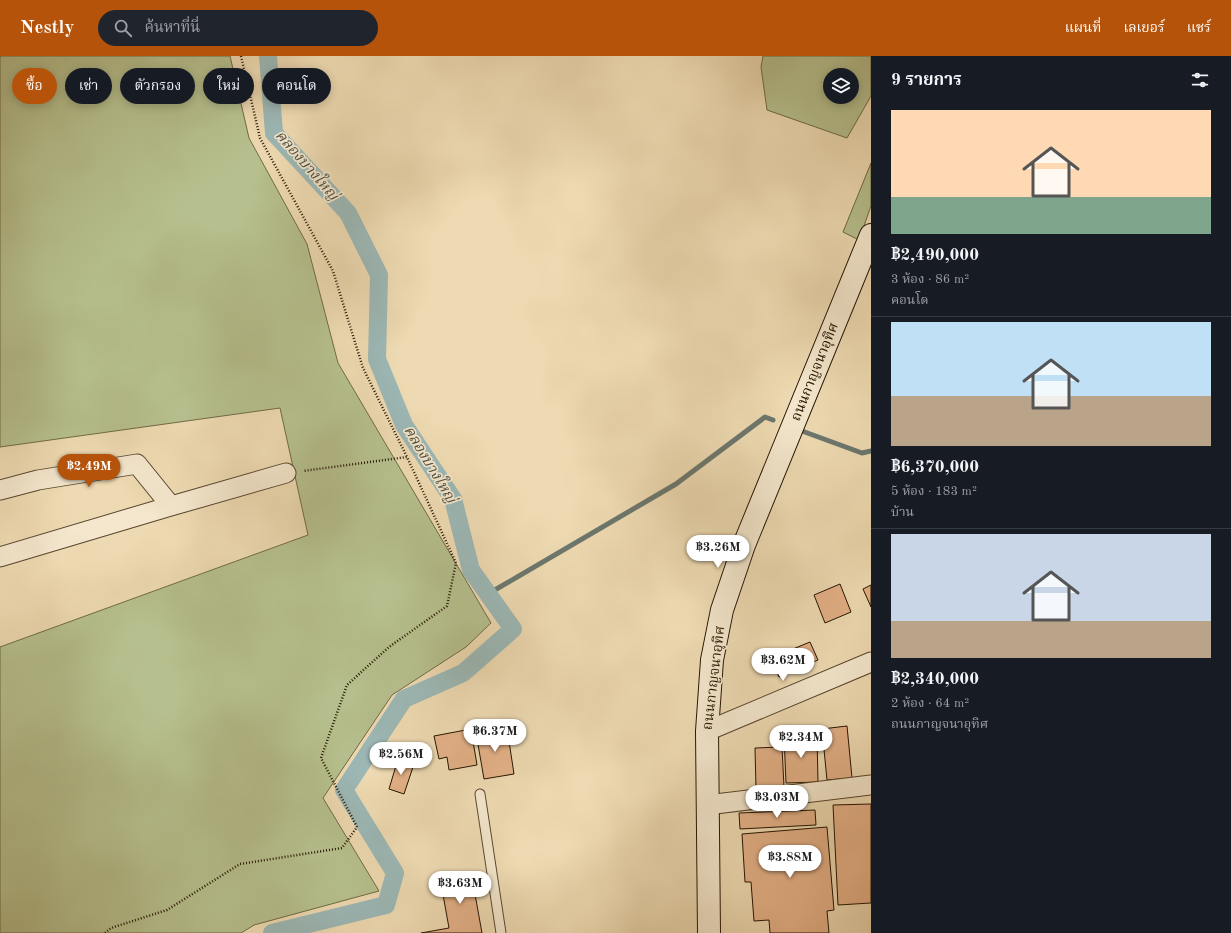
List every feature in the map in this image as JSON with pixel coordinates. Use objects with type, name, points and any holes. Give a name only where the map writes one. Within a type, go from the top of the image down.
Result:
[{"type":"street","name":"ถนนกาญจนาอุทิศ","points":[[709,933],[706,731],[712,660],[725,602],[744,545],[871,235]]},
{"type":"street","points":[[0,490],[38,480],[137,464],[171,506]]},
{"type":"street","points":[[0,557],[286,473]]},
{"type":"street","points":[[706,731],[871,662]]},
{"type":"street","points":[[707,804],[871,785]]},
{"type":"lane","points":[[480,794],[501,933]]},
{"type":"path","points":[[105,933],[111,928],[167,910],[240,864],[342,848],[357,827],[321,758],[347,685],[389,647],[448,606],[456,563],[407,457],[363,368],[333,270],[260,138],[241,56]]},
{"type":"path","points":[[286,473],[407,457]]},
{"type":"green space","points":[[0,56],[230,56],[233,68],[203,68],[203,104],[241,104],[249,138],[307,244],[338,363],[491,623],[466,647],[392,695],[323,798],[379,891],[254,925],[241,933],[0,933],[0,647],[308,535],[280,408],[0,447]]},
{"type":"green space","points":[[763,56],[871,56],[871,96],[847,138],[767,110],[761,67]]},
{"type":"green space","points":[[871,163],[871,206],[859,240],[843,232]]},
{"type":"building","points":[[840,584],[851,612],[825,623],[814,595]]},
{"type":"building","points":[[871,585],[871,607],[863,589]]},
{"type":"building","points":[[810,642],[818,660],[779,677],[771,658]]},
{"type":"building","points":[[847,726],[852,778],[827,780],[822,729]]},
{"type":"building","points":[[507,728],[514,774],[484,779],[476,733]]},
{"type":"building","points":[[471,729],[477,765],[449,770],[447,757],[439,759],[434,736]]},
{"type":"building","points":[[817,735],[818,782],[786,783],[784,736]]},
{"type":"building","points":[[782,747],[784,787],[756,788],[755,748]]},
{"type":"building","points":[[398,759],[414,764],[404,794],[389,789]]},
{"type":"building","points":[[871,804],[871,903],[838,905],[833,805]]},
{"type":"building","points":[[815,810],[816,825],[740,829],[739,813]]},
{"type":"building","points":[[827,827],[834,910],[827,911],[829,933],[770,933],[769,920],[754,921],[751,882],[745,882],[742,834]]},
{"type":"building","points":[[471,872],[482,933],[421,933],[449,928],[440,878]]},
{"type":"waterway","name":"คลองบางใหญ่","points":[[268,56],[274,133],[348,213],[379,275],[377,359],[404,425],[453,499],[471,570],[513,629],[463,673],[404,699],[344,790],[395,873],[386,905],[272,933]]},
{"type":"waterway","points":[[488,594],[676,484],[765,417],[773,420]]},
{"type":"waterway","points":[[802,431],[862,453],[871,451]]}]
